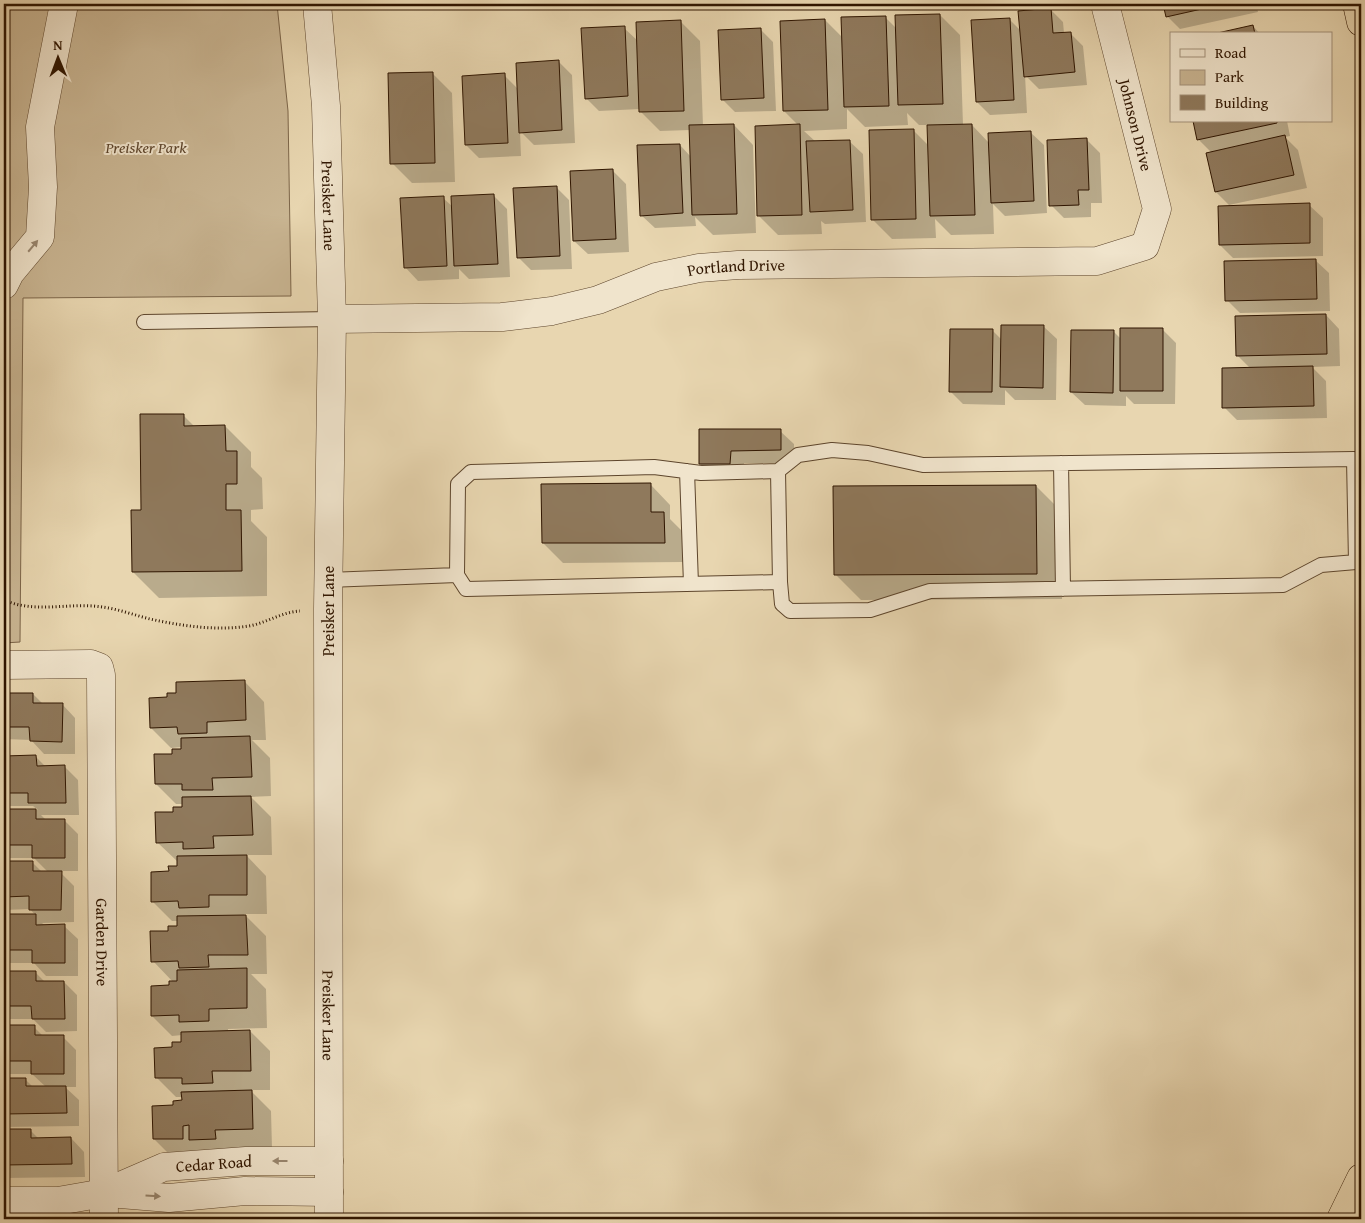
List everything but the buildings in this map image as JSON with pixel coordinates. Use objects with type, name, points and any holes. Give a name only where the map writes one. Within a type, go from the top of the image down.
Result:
[{"type":"highway","points":[[1357,4],[1361,22]]},
{"type":"highway","points":[[1341,1219],[1361,1178]]},
{"type":"street","points":[[4,285],[10,273],[40,237],[43,187],[40,127],[64,4]]},
{"type":"street","name":"Preisker Lane","points":[[317,4],[326,106],[332,319],[328,580],[329,1219]]},
{"type":"street","name":"Johnson Drive","points":[[1105,4],[1157,209],[1145,246]]},
{"type":"street","name":"Portland Drive","points":[[332,319],[502,317],[552,311],[598,300],[656,277],[699,268],[738,265],[1097,261],[1145,246]]},
{"type":"street","name":"Garden Drive","points":[[4,665],[90,664],[99,667],[101,685],[104,1219]]},
{"type":"street","name":"Cedar Road","points":[[4,1201],[58,1201],[104,1193],[164,1167],[246,1161],[329,1161]]},
{"type":"street","name":"Cedar Road","points":[[104,1193],[169,1198],[245,1191],[329,1192]]},
{"type":"lane","points":[[144,322],[332,319]]},
{"type":"lane","points":[[778,471],[780,582],[782,604],[790,611],[870,610],[930,591],[1283,585],[1321,564],[1356,562],[1354,459],[923,465],[868,452],[832,450],[798,455],[778,471],[701,473],[654,467],[472,472],[458,484],[457,575],[466,588],[780,582]]},
{"type":"lane","points":[[1061,463],[1063,589]]},
{"type":"lane","points":[[687,471],[691,584]]},
{"type":"lane","points":[[328,580],[457,575]]},
{"type":"path","points":[[4,600],[12,604],[41,607],[102,607],[192,627],[218,628],[249,626],[296,612],[328,609]]},
{"type":"green space","name":"Preisker Park","points":[[4,4],[277,4],[288,111],[291,296],[23,298],[20,642],[4,643]]}]
